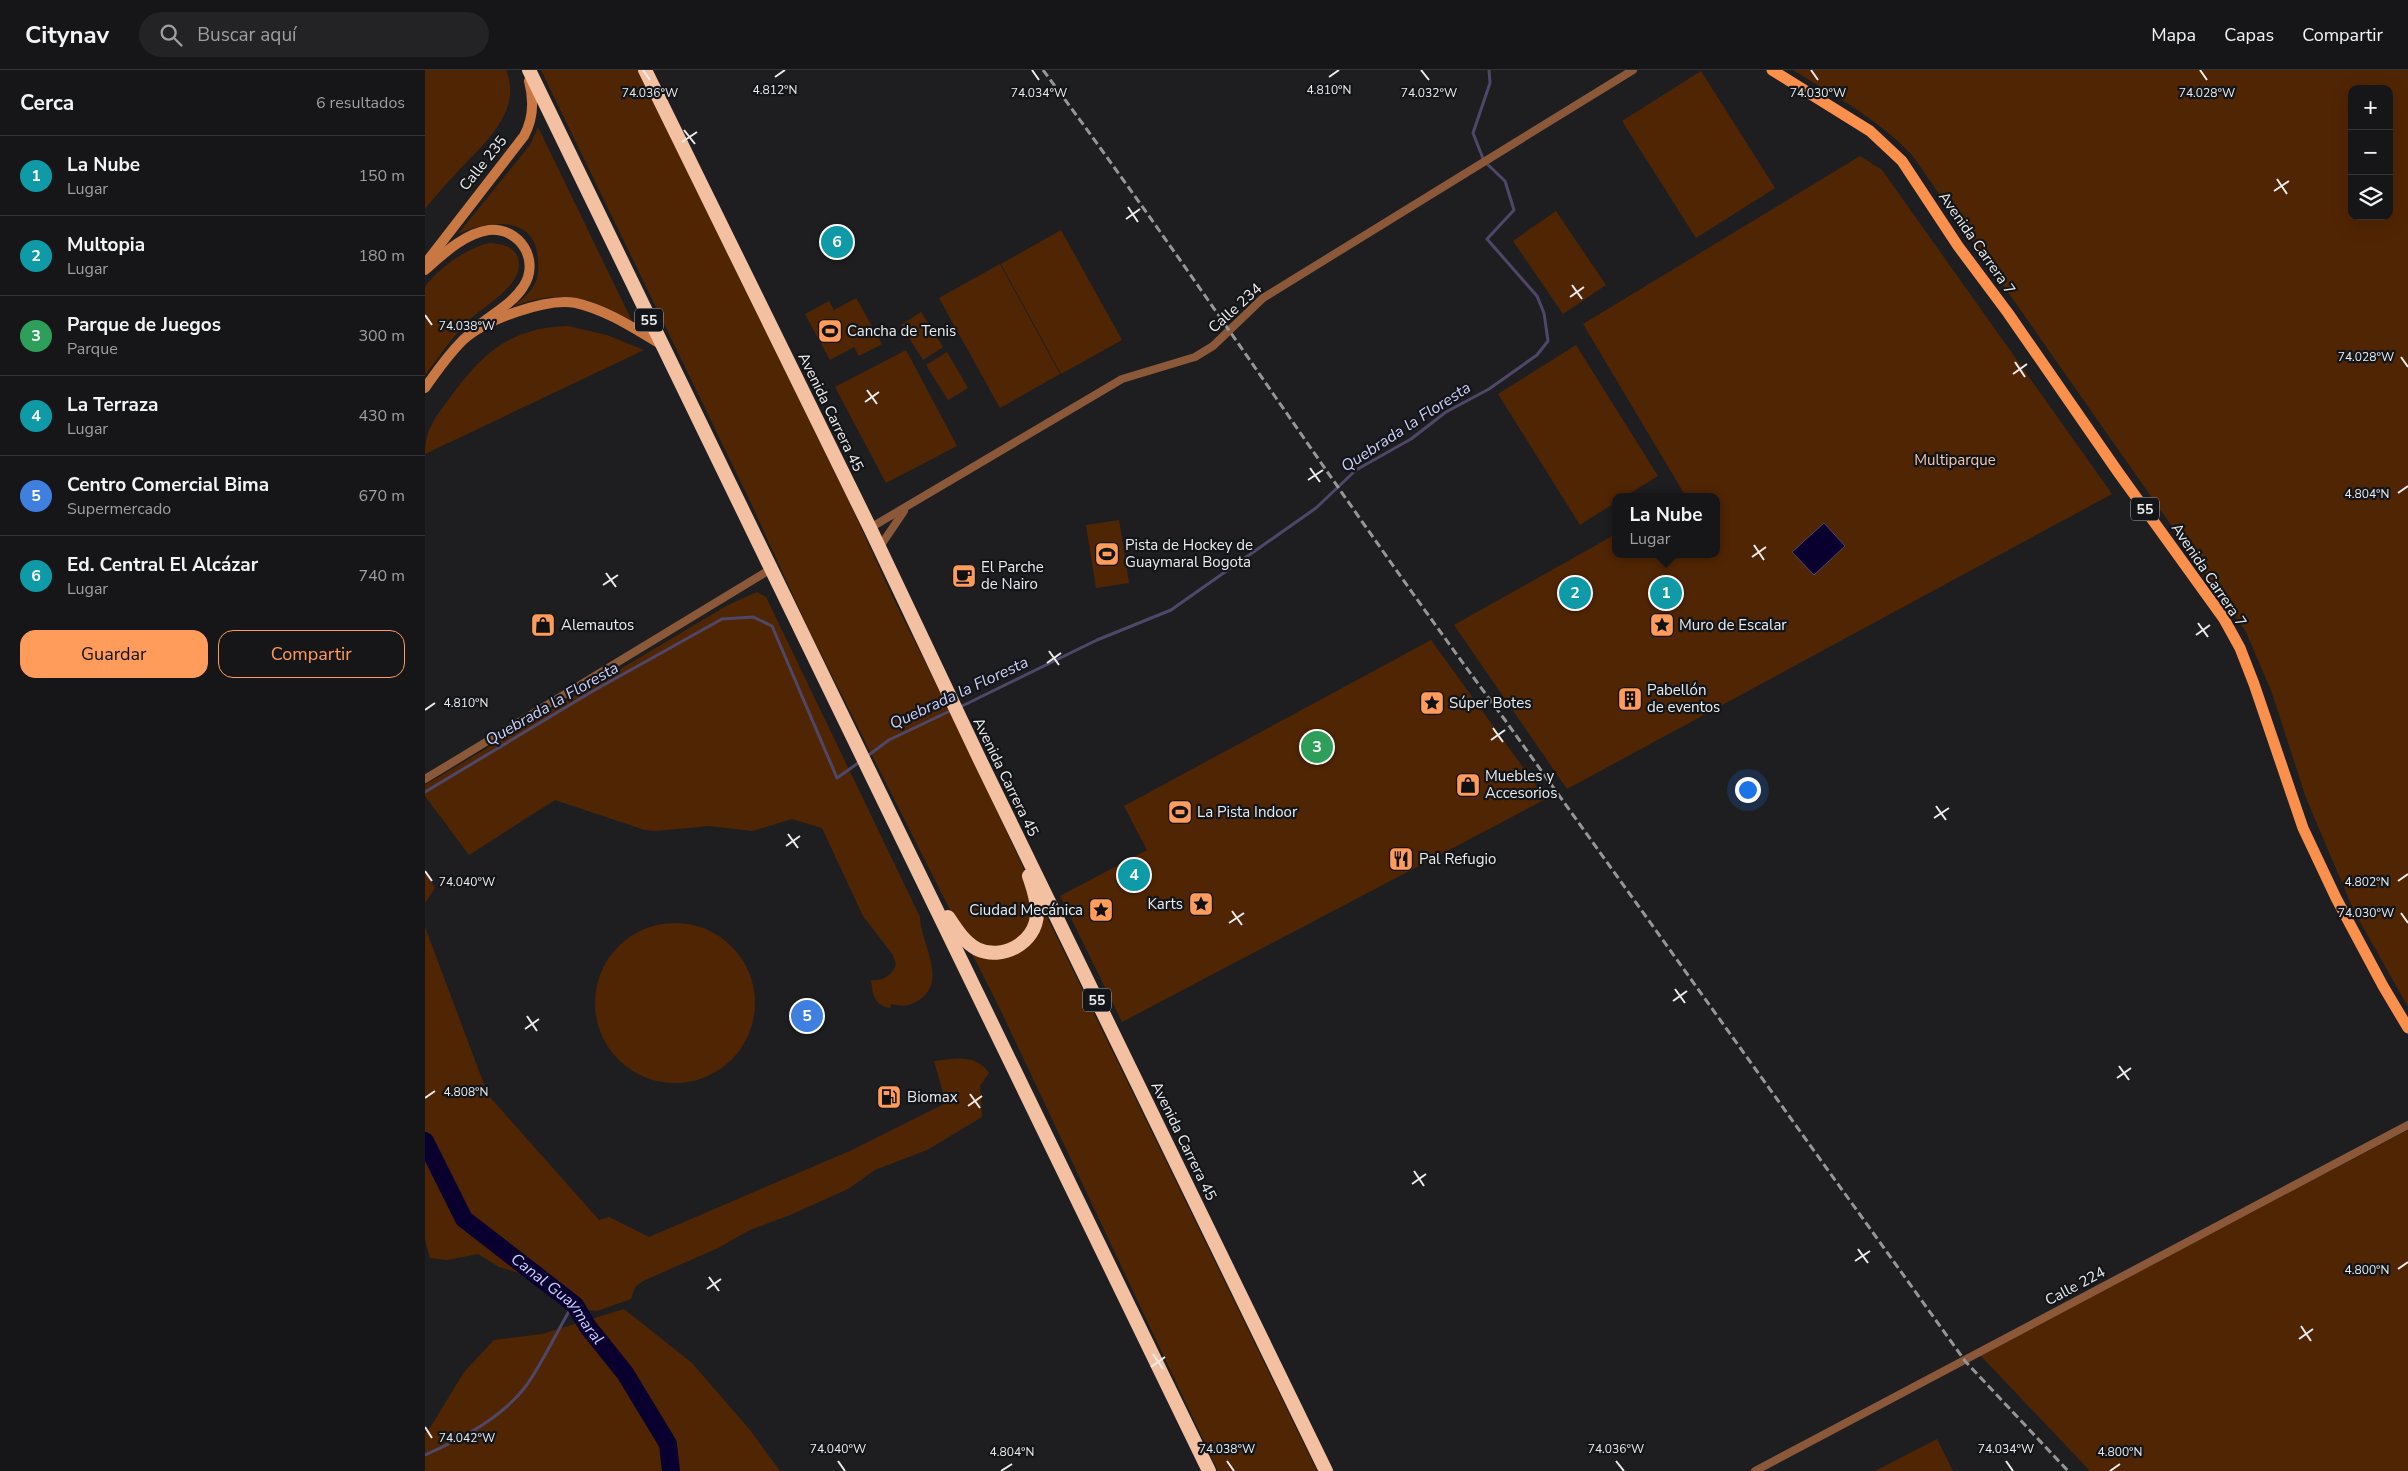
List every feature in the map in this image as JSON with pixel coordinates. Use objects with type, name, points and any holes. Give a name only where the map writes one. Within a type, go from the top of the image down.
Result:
[{"type":"highway","name":"55","points":[[527,70],[1209,1471]]},
{"type":"highway","name":"Avenida Carrera 45","points":[[645,70],[870,528],[1009,819],[1326,1471]]},
{"type":"highway","points":[[911,857],[962,937],[978,949],[993,952],[1007,951],[1026,940],[1035,923],[1037,914],[1031,880],[1009,819]]},
{"type":"main road","name":"Calle 235","points":[[425,264],[459,218],[513,152],[529,126],[533,105],[527,70]]},
{"type":"main road","name":"Avenida Carrera 7","points":[[1772,70],[1870,131],[1902,161],[1958,246],[2008,313],[2224,618],[2240,648],[2254,684],[2303,828],[2340,906],[2408,1028]]},
{"type":"main road","points":[[425,270],[459,243],[489,230],[507,232],[522,241],[529,256],[529,271],[524,287],[464,340],[425,388]]},
{"type":"main road","points":[[464,340],[517,311],[537,305],[574,303],[610,315],[662,345]]},
{"type":"street","name":"Calle 234","points":[[870,528],[1122,379],[1195,357],[1213,346],[1263,298],[1633,70]]},
{"type":"street","points":[[879,548],[905,509]]},
{"type":"street","points":[[425,779],[771,569]]},
{"type":"street","name":"Calle 224","points":[[1755,1471],[2408,1125]]},
{"type":"green space","points":[[425,70],[506,70],[510,85],[506,112],[499,125],[425,209]]},
{"type":"green space","points":[[541,70],[638,70],[852,508],[893,598],[964,740],[1027,876],[1317,1471],[1218,1471],[1001,1011],[807,626],[751,503]]},
{"type":"green space","points":[[1793,70],[2408,70],[2408,1007],[2354,911],[2306,798],[2272,693],[2246,632],[1912,155],[1885,130]]},
{"type":"green space","points":[[1701,71],[1775,188],[1696,238],[1622,121]]},
{"type":"green space","points":[[538,127],[632,321],[617,312],[575,298],[547,298],[514,306],[531,290],[538,276],[536,246],[529,235],[520,228],[496,224],[470,229],[458,234],[530,145]]},
{"type":"green space","name":"Multiparque","points":[[1860,156],[1882,170],[2112,494],[1567,789],[1454,625],[1612,536],[1612,558],[1720,558],[1720,493],[1684,493],[1583,324]]},
{"type":"green space","points":[[1556,211],[1606,285],[1563,314],[1513,241]]},
{"type":"green space","points":[[1061,230],[1122,340],[1061,374],[1001,264]]},
{"type":"green space","points":[[490,243],[507,246],[514,251],[518,258],[519,268],[516,277],[502,294],[462,327],[425,375],[425,287],[454,259],[481,245]]},
{"type":"green space","points":[[1000,264],[1060,374],[1000,408],[939,298]]},
{"type":"green space","points":[[856,298],[882,344],[859,356],[854,347],[830,360],[805,314],[829,301],[834,310]]},
{"type":"green space","points":[[921,312],[943,347],[923,360],[901,325]]},
{"type":"green space","points":[[568,326],[607,335],[644,350],[425,454],[427,438],[435,418],[461,383],[485,357],[513,338],[529,332]]},
{"type":"green space","points":[[1576,345],[1658,476],[1630,493],[1612,493],[1612,505],[1580,525],[1498,394]]},
{"type":"green space","points":[[906,350],[957,446],[886,483],[835,387]]},
{"type":"green space","points":[[947,352],[968,388],[948,400],[926,365]]},
{"type":"green space","name":"Pista de Hockey de Guaymaral Bogota","points":[[1119,520],[1129,583],[1096,588],[1086,525]]},
{"type":"green space","points":[[757,592],[766,597],[920,917],[930,958],[932,979],[929,989],[923,997],[911,1004],[891,1004],[890,1008],[880,1004],[875,998],[871,980],[883,979],[892,972],[896,965],[893,955],[863,916],[822,828],[792,819],[753,831],[709,826],[656,831],[645,830],[555,800],[469,855],[425,796],[425,785],[728,605]]},
{"type":"green space","points":[[1431,640],[1546,799],[1122,1022],[1060,896],[1147,850],[1124,806]]},
{"type":"green space","points":[[425,871],[435,888],[425,903]]},
{"type":"green space","points":[[683,923],[713,932],[732,946],[742,958],[749,972],[754,987],[754,1019],[749,1034],[742,1048],[732,1060],[720,1070],[698,1080],[683,1083],[667,1083],[652,1080],[630,1070],[608,1048],[596,1019],[595,995],[598,980],[608,958],[630,936],[659,924]]},
{"type":"green space","points":[[425,927],[488,1095],[599,1220],[609,1217],[649,1237],[852,1150],[946,1103],[934,1061],[971,1060],[977,1062],[989,1073],[980,1086],[982,1117],[927,1150],[875,1170],[848,1189],[790,1215],[750,1230],[718,1248],[643,1281],[635,1287],[631,1299],[597,1311],[571,1308],[529,1276],[499,1267],[478,1254],[447,1260],[430,1258],[425,1240]]},
{"type":"green space","points":[[2408,1130],[2408,1471],[2090,1471],[1980,1355]]},
{"type":"green space","points":[[624,1309],[692,1363],[750,1430],[780,1471],[425,1471],[425,1433],[430,1428],[464,1372],[494,1340],[542,1334]]},
{"type":"green space","points":[[1937,1439],[1953,1471],[1875,1471]]},
{"type":"shaded area","points":[[1824,523],[1845,546],[1814,575],[1792,552]]},
{"type":"waterway","name":"Quebrada la Floresta","points":[[960,707],[1097,640],[1171,610],[1316,508],[1356,470],[1411,439],[1446,412],[1489,389],[1537,355],[1548,341],[1544,313],[1537,296],[1487,239],[1514,210],[1505,181],[1484,161],[1473,133],[1490,83],[1489,70]]},
{"type":"waterway","name":"Quebrada la Floresta","points":[[425,792],[593,691],[722,619],[753,617],[772,626],[837,778],[861,761]]},
{"type":"waterway","name":"Quebrada la Floresta","points":[[866,757],[889,740],[952,710]]},
{"type":"waterway","name":"Canal Guaymaral","points":[[425,1141],[464,1219],[575,1305],[588,1327],[625,1373],[668,1444],[671,1471]]},
{"type":"waterway","points":[[425,1455],[453,1442],[493,1418],[505,1408],[526,1386],[571,1308],[575,1305]]},
{"type":"railway","points":[[1043,70],[1160,231],[1388,559],[1965,1361],[2068,1471]]},
{"type":"place","name":"Ed. Central El Alcázar","points":[[837,242]]},
{"type":"place","name":"Cancha de Tenis","points":[[830,331]]},
{"type":"place","name":"Pista de Hockey de Guaymaral Bogota","points":[[1107,554]]},
{"type":"place","name":"El Parche de Nairo","points":[[964,576]]},
{"type":"place","name":"Multopia","points":[[1575,593]]},
{"type":"place","name":"La Nube","points":[[1666,593]]},
{"type":"place","name":"Alemautos","points":[[543,625]]},
{"type":"place","name":"Muro de Escalar","points":[[1662,625]]},
{"type":"place","name":"Pabellón de eventos","points":[[1630,699]]},
{"type":"place","name":"Súper Botes","points":[[1432,703]]},
{"type":"place","name":"Parque de Juegos","points":[[1317,747]]},
{"type":"place","name":"Muebles y Accesorios","points":[[1468,785]]},
{"type":"place","name":"La Pista Indoor","points":[[1180,812]]},
{"type":"place","name":"Pal Refugio","points":[[1401,859]]},
{"type":"place","name":"La Terraza","points":[[1134,875]]},
{"type":"place","name":"Karts","points":[[1201,904]]},
{"type":"place","name":"Ciudad Mecánica","points":[[1101,910]]},
{"type":"place","name":"Centro Comercial Bima","points":[[807,1016]]},
{"type":"place","name":"Biomax","points":[[889,1097]]}]
